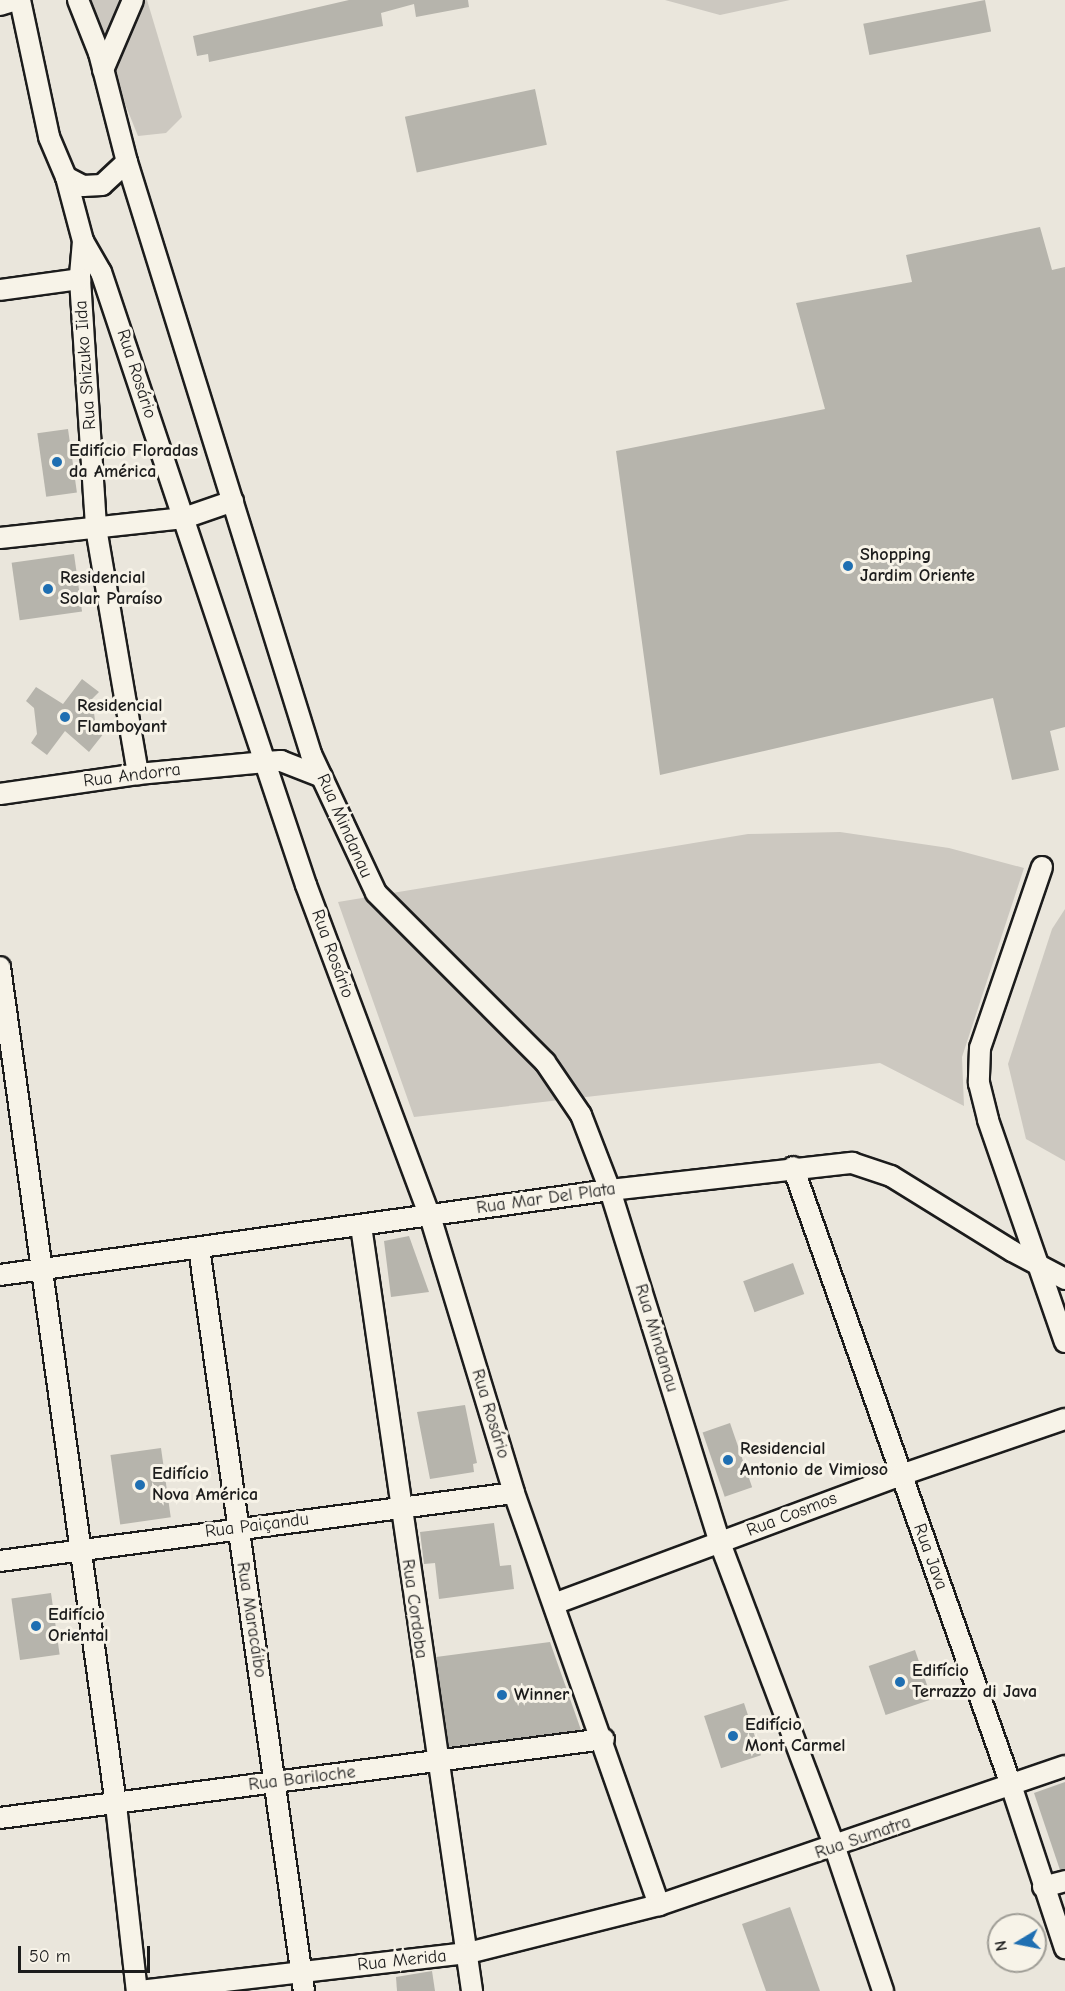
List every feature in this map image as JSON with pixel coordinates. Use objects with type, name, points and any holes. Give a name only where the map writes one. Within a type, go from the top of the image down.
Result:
[{"type":"street","points":[[0,5],[18,0]]},
{"type":"street","name":"Rua Rosário","points":[[18,0],[44,115],[66,177],[83,241],[105,282],[306,885],[430,1216],[514,1492],[604,1739],[660,1905]]},
{"type":"street","points":[[66,177],[83,186],[102,185],[127,162],[103,70],[78,0]]},
{"type":"street","points":[[103,70],[133,0]]},
{"type":"street","name":"Rua Mindanau","points":[[127,162],[311,754],[368,881],[545,1062],[581,1115],[610,1190],[720,1543],[834,1848],[883,1991]]},
{"type":"street","name":"Rua Shizuko Iida","points":[[83,241],[80,279],[96,528],[138,774]]},
{"type":"street","points":[[0,290],[80,279]]},
{"type":"street","points":[[0,538],[184,518],[233,501]]},
{"type":"street","name":"Rua Andorra","points":[[0,794],[138,774],[281,761],[322,777]]},
{"type":"street","points":[[1042,867],[980,1048],[979,1083],[1036,1262],[1065,1342]]},
{"type":"street","points":[[0,967],[116,1805],[138,1991]]},
{"type":"street","name":"Rua Mar Del Plata","points":[[0,1275],[610,1190],[793,1167],[852,1163],[891,1176],[1012,1251],[1065,1279]]},
{"type":"street","name":"Rua Java","points":[[793,1167],[1011,1785],[1065,1948]]},
{"type":"street","name":"Rua Cordoba","points":[[361,1226],[436,1763],[468,1953],[472,1991]]},
{"type":"street","name":"Rua Maracáibo","points":[[199,1248],[237,1528],[277,1782],[303,1981]]},
{"type":"street","name":"Rua Cosmos","points":[[554,1604],[901,1474],[1065,1419]]},
{"type":"street","name":"Rua Paiçandu","points":[[0,1561],[514,1492]]},
{"type":"street","name":"Rua Bariloche","points":[[0,1818],[116,1805],[604,1739]]},
{"type":"street","name":"Rua Sumatra","points":[[660,1905],[834,1848],[1065,1766]]},
{"type":"street","points":[[1043,1887],[1065,1881]]},
{"type":"street","name":"Rua Merida","points":[[138,1991],[303,1981],[468,1953],[660,1905]]},
{"type":"shaded area","points":[[91,0],[147,0],[182,117],[166,133],[138,136],[117,84]]},
{"type":"shaded area","points":[[665,0],[790,0],[720,15]]},
{"type":"shaded area","points":[[840,832],[949,848],[1024,868],[962,1057],[964,1106],[880,1063],[414,1117],[338,902],[748,834]]},
{"type":"shaded area","points":[[1065,909],[1065,1161],[1026,1139],[1008,1064],[1052,929]]},
{"type":"building","points":[[349,0],[468,0],[469,7],[416,17],[414,4],[381,13],[383,26],[209,62],[208,54],[197,56],[193,36]]},
{"type":"building","points":[[985,0],[991,31],[869,55],[863,24]]},
{"type":"building","points":[[535,89],[547,145],[417,172],[405,117]]},
{"type":"building","name":"Shopping Jardim Oriente","points":[[1040,227],[1052,270],[1065,267],[1065,727],[1050,731],[1059,770],[1012,780],[993,698],[660,775],[616,451],[825,409],[796,303],[912,282],[906,255]]},
{"type":"building","name":"Edifício Floradas da América","points":[[68,429],[77,492],[46,497],[37,433]]},
{"type":"building","name":"Residencial Solar Paraíso","points":[[74,554],[82,611],[20,620],[12,563]]},
{"type":"building","name":"Residencial Flamboyant","points":[[82,679],[99,692],[92,699],[96,727],[104,733],[89,752],[65,731],[47,755],[31,743],[37,734],[34,708],[26,701],[36,687],[63,704]]},
{"type":"building","points":[[409,1236],[429,1292],[391,1297],[384,1241]]},
{"type":"building","points":[[793,1263],[804,1294],[754,1312],[743,1281]]},
{"type":"building","points":[[465,1405],[477,1463],[473,1464],[474,1472],[430,1479],[417,1412]]},
{"type":"building","name":"Residencial Antonio de Vimioso","points":[[730,1423],[752,1487],[725,1497],[703,1432]]},
{"type":"building","name":"Edifício Nova América","points":[[161,1448],[171,1517],[120,1524],[110,1455]]},
{"type":"building","points":[[494,1523],[500,1566],[511,1565],[514,1589],[439,1599],[435,1563],[424,1564],[420,1532]]},
{"type":"building","name":"Edifício Oriental","points":[[51,1593],[60,1654],[20,1660],[11,1599]]},
{"type":"building","name":"Winner","points":[[550,1642],[581,1730],[449,1747],[436,1657]]},
{"type":"building","name":"Edifício Terrazzo di Java","points":[[915,1650],[932,1699],[886,1715],[869,1666]]},
{"type":"building","name":"Edifício Mont Carmel","points":[[744,1703],[761,1755],[721,1768],[704,1716]]},
{"type":"building","points":[[1065,1782],[1065,1869],[1060,1870],[1034,1793]]},
{"type":"building","points":[[790,1907],[820,1991],[766,1991],[742,1924]]},
{"type":"building","points":[[432,1971],[435,1991],[397,1991],[396,1977]]},
{"type":"place","name":"Edifício Floradas da América","points":[[57,462]]},
{"type":"place","name":"Shopping Jardim Oriente","points":[[848,566]]},
{"type":"place","name":"Residencial Solar Paraíso","points":[[48,589]]},
{"type":"place","name":"Residencial Flamboyant","points":[[65,717]]},
{"type":"place","name":"Residencial Antonio de Vimioso","points":[[728,1460]]},
{"type":"place","name":"Edifício Nova América","points":[[140,1485]]},
{"type":"place","name":"Edifício Oriental","points":[[36,1626]]},
{"type":"place","name":"Edifício Terrazzo di Java","points":[[900,1682]]},
{"type":"place","name":"Winner","points":[[502,1695]]},
{"type":"place","name":"Edifício Mont Carmel","points":[[733,1736]]}]
